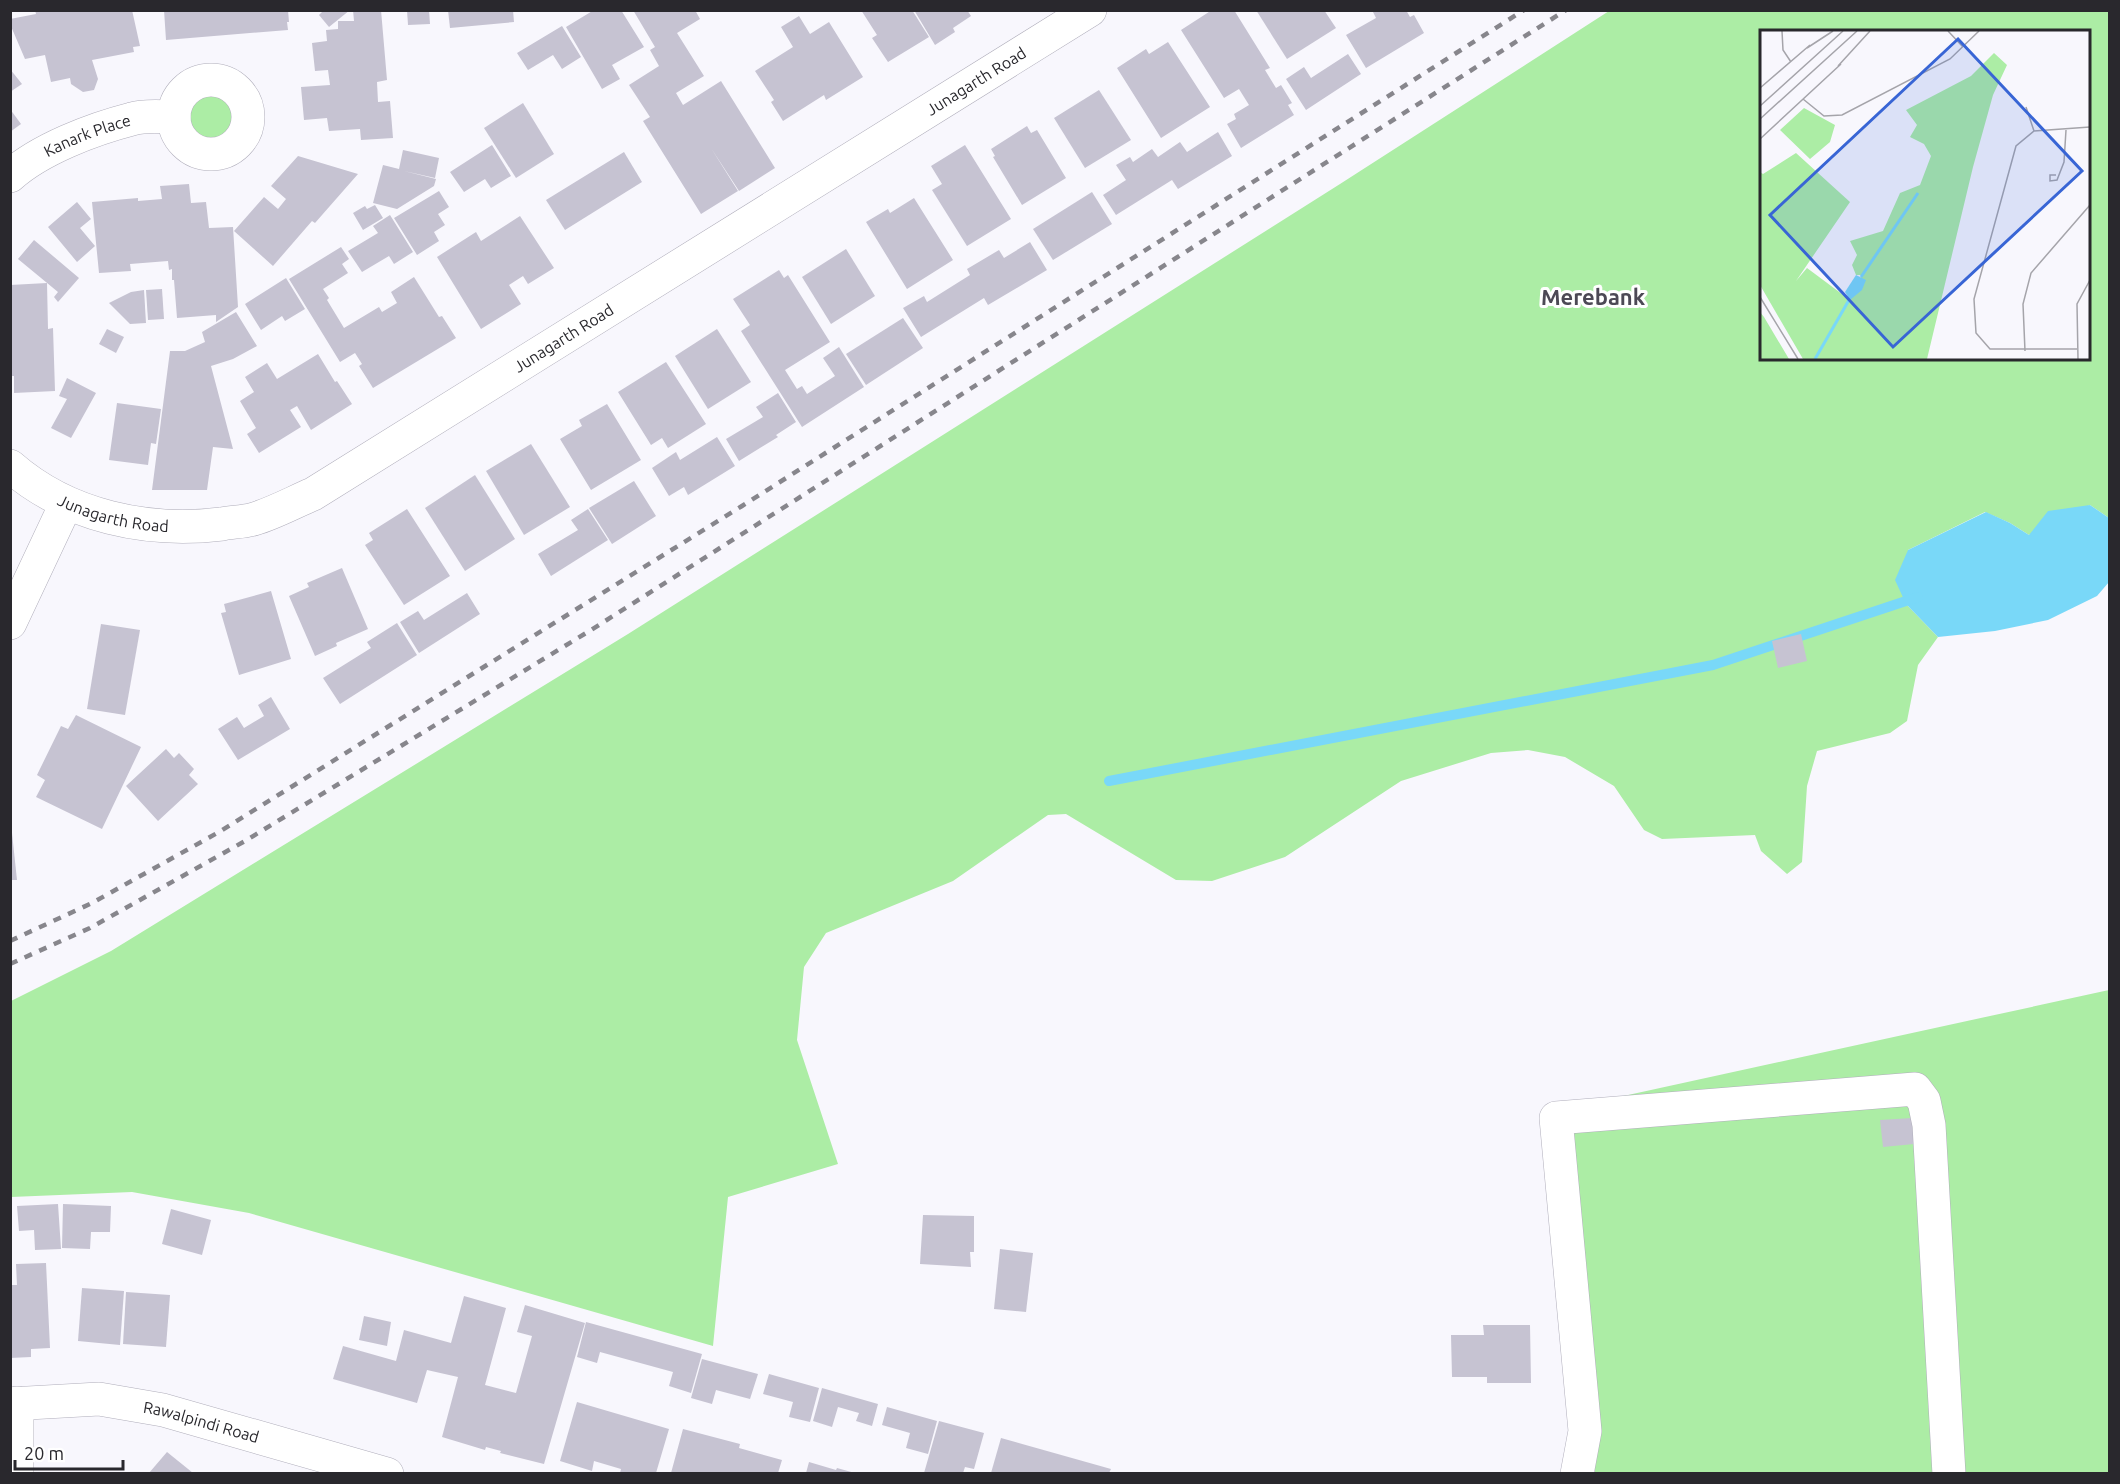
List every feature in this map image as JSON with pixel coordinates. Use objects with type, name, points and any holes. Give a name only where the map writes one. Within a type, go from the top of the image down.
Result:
[{"type":"street","name":"Junagarth Road","points":[[10,466],[22,477],[66,504],[133,524],[191,528],[253,520],[313,494],[1090,10]]},
{"type":"street","name":"Kanark Place","points":[[10,176],[21,166],[56,146],[87,134],[134,118],[174,117]]},
{"type":"street","points":[[10,623],[66,504]]},
{"type":"street","points":[[1577,1473],[1585,1431],[1556,1118],[1915,1089],[1924,1101],[1929,1125],[1949,1473]]},
{"type":"street","name":"Rawalpindi Road","points":[[14,1403],[99,1399],[163,1410],[387,1473]]},
{"type":"street","points":[[14,1403],[17,1473]]},
{"type":"green space","points":[[1609,11],[2109,11],[2109,518],[2090,505],[2029,535],[2010,523],[1985,512],[1908,550],[1906,604],[1938,637],[1918,665],[1907,721],[1890,733],[1817,751],[1807,786],[1802,862],[1787,874],[1761,851],[1755,835],[1662,839],[1644,830],[1614,786],[1565,757],[1528,750],[1491,753],[1401,781],[1285,857],[1212,881],[1176,880],[1066,814],[1048,815],[953,881],[826,933],[804,967],[797,1040],[838,1164],[728,1197],[713,1346],[249,1213],[132,1192],[11,1197],[11,1001],[111,951],[628,634],[1340,184]]},
{"type":"green space","points":[[207,93],[217,93],[229,100],[236,112],[236,122],[229,134],[217,141],[207,141],[192,130],[188,122],[188,112],[199,97]]},
{"type":"green space","points":[[2109,990],[2109,1473],[1595,1473],[1564,1109]]},
{"type":"water","points":[[2090,505],[2109,518],[2109,582],[2097,596],[2048,620],[1995,631],[1938,637],[1906,604],[1895,580],[1908,550],[1986,512],[2029,535],[2048,511]]},
{"type":"building","points":[[35,10],[132,10],[140,46],[133,47],[134,52],[92,60],[98,79],[94,90],[83,92],[71,84],[70,78],[51,82],[45,55],[25,59],[10,24],[10,19],[36,14]]},
{"type":"building","points":[[164,10],[288,10],[288,30],[166,40]]},
{"type":"building","points":[[324,10],[350,10],[329,27],[319,15]]},
{"type":"building","points":[[353,10],[381,10],[387,80],[377,82],[378,102],[390,101],[393,138],[361,140],[360,129],[329,131],[327,118],[304,120],[301,87],[330,85],[328,70],[315,71],[312,43],[327,41],[326,30],[338,29],[338,21],[354,21]]},
{"type":"building","points":[[407,10],[429,10],[430,24],[408,25]]},
{"type":"building","points":[[448,10],[513,10],[514,22],[450,28]]},
{"type":"building","points":[[594,10],[621,10],[644,47],[612,65],[620,79],[602,89],[566,27]]},
{"type":"building","points":[[633,10],[695,10],[700,19],[677,33],[704,76],[676,93],[683,105],[721,81],[775,168],[739,191],[711,148],[738,191],[701,214],[643,121],[650,117],[629,85],[659,66],[650,50],[655,47]]},
{"type":"building","points":[[861,10],[912,10],[929,37],[888,62],[872,38],[877,35]]},
{"type":"building","points":[[914,10],[967,10],[971,16],[953,28],[955,32],[935,45]]},
{"type":"building","points":[[1212,10],[1234,10],[1270,68],[1265,70],[1276,88],[1281,85],[1292,103],[1288,105],[1294,115],[1241,148],[1227,124],[1236,119],[1234,114],[1249,105],[1239,89],[1224,98],[1181,30]]},
{"type":"building","points":[[1256,10],[1324,10],[1336,28],[1287,59]]},
{"type":"building","points":[[1372,10],[1406,10],[1410,17],[1414,15],[1424,33],[1366,68],[1346,35],[1376,18]]},
{"type":"building","points":[[799,16],[810,34],[829,22],[863,77],[826,100],[824,95],[783,121],[771,102],[774,100],[755,71],[793,47],[781,27]]},
{"type":"building","points":[[562,26],[581,57],[562,69],[553,55],[528,70],[517,53]]},
{"type":"building","points":[[1168,42],[1210,107],[1161,138],[1117,68],[1146,49],[1149,54]]},
{"type":"building","points":[[1348,54],[1361,74],[1306,110],[1286,79],[1304,67],[1311,78]]},
{"type":"building","points":[[10,69],[22,84],[10,92]]},
{"type":"building","points":[[1099,90],[1131,140],[1085,168],[1054,118]]},
{"type":"building","points":[[523,103],[554,154],[516,178],[484,128]]},
{"type":"building","points":[[10,109],[21,124],[10,132]]},
{"type":"building","points":[[1027,126],[1031,133],[1037,130],[1066,178],[1022,205],[993,157],[995,156],[991,149]]},
{"type":"building","points":[[1218,132],[1232,156],[1178,189],[1172,180],[1116,215],[1103,195],[1126,180],[1116,165],[1130,157],[1133,162],[1152,149],[1158,157],[1180,142],[1187,152]]},
{"type":"building","points":[[492,145],[511,176],[491,188],[485,179],[464,192],[450,172]]},
{"type":"building","points":[[965,145],[1011,219],[967,246],[932,190],[942,184],[931,166]]},
{"type":"building","points":[[403,150],[439,158],[435,178],[404,171],[436,179],[434,186],[397,209],[373,203],[383,165],[399,169]]},
{"type":"building","points":[[624,152],[642,182],[565,230],[546,200]]},
{"type":"building","points":[[298,156],[358,174],[315,223],[312,221],[273,266],[234,231],[264,197],[278,209],[286,199],[271,186]]},
{"type":"building","points":[[189,184],[191,203],[206,202],[209,228],[233,227],[238,307],[216,322],[216,315],[177,318],[174,280],[172,280],[172,269],[169,270],[168,261],[130,264],[131,271],[99,273],[92,202],[138,198],[138,201],[162,199],[160,186]]},
{"type":"building","points":[[439,191],[449,207],[438,214],[445,225],[434,232],[439,241],[417,255],[394,218]]},
{"type":"building","points":[[1092,192],[1112,224],[1053,260],[1033,229]]},
{"type":"building","points":[[914,198],[953,260],[907,289],[866,222],[888,209],[890,213]]},
{"type":"building","points":[[77,202],[91,219],[80,228],[95,246],[77,262],[48,227]]},
{"type":"building","points":[[375,205],[383,218],[363,230],[353,213],[365,206],[367,209]]},
{"type":"building","points":[[390,215],[413,252],[394,264],[389,256],[362,272],[348,251],[378,233],[373,226]]},
{"type":"building","points":[[520,216],[554,268],[528,284],[523,276],[509,285],[521,304],[481,329],[437,257],[476,232],[481,241]]},
{"type":"building","points":[[34,240],[79,278],[58,302],[54,297],[58,292],[18,259]]},
{"type":"building","points":[[1030,242],[1047,270],[988,305],[984,298],[921,337],[903,308],[924,296],[927,302],[970,275],[967,269],[999,250],[1004,258]]},
{"type":"building","points":[[341,247],[349,259],[342,264],[348,273],[323,289],[344,328],[379,307],[382,312],[397,303],[391,292],[414,277],[439,317],[442,316],[456,338],[373,388],[359,366],[362,364],[355,353],[340,362],[289,279]]},
{"type":"building","points":[[846,249],[875,296],[831,324],[802,277]]},
{"type":"building","points":[[779,270],[784,278],[788,275],[830,342],[785,370],[797,389],[802,386],[807,394],[835,376],[823,358],[839,347],[864,387],[802,427],[741,331],[750,325],[733,299]]},
{"type":"building","points":[[286,278],[305,309],[285,321],[282,316],[261,330],[245,304]]},
{"type":"building","points":[[47,283],[48,329],[53,328],[55,391],[14,393],[14,376],[10,376],[10,285]]},
{"type":"building","points":[[162,289],[164,319],[148,320],[146,290]]},
{"type":"building","points":[[144,290],[146,323],[130,324],[109,303],[131,292]]},
{"type":"building","points":[[236,312],[257,346],[233,359],[211,366],[233,449],[213,447],[207,490],[152,490],[170,351],[185,351],[205,342],[202,332]]},
{"type":"building","points":[[903,318],[923,348],[866,385],[846,354]]},
{"type":"building","points":[[107,329],[124,337],[116,353],[99,344]]},
{"type":"building","points":[[717,329],[751,382],[708,409],[675,356]]},
{"type":"building","points":[[318,354],[352,404],[311,430],[297,406],[290,410],[301,427],[259,453],[247,434],[256,428],[240,401],[254,392],[245,377],[267,363],[277,379]]},
{"type":"building","points":[[666,362],[706,424],[668,448],[662,438],[651,445],[618,392]]},
{"type":"building","points":[[67,378],[96,393],[71,438],[51,428],[67,399],[59,396]]},
{"type":"building","points":[[778,393],[796,422],[776,435],[778,437],[739,461],[726,439],[763,417],[756,407]]},
{"type":"building","points":[[117,403],[161,409],[156,444],[151,443],[148,465],[109,460]]},
{"type":"building","points":[[607,404],[641,460],[591,490],[560,439],[582,426],[579,420]]},
{"type":"building","points":[[717,437],[735,466],[688,495],[684,487],[669,496],[652,468],[676,452],[680,460]]},
{"type":"building","points":[[531,444],[570,507],[524,535],[486,471]]},
{"type":"building","points":[[475,475],[515,539],[465,571],[425,508]]},
{"type":"building","points":[[634,481],[656,516],[612,544],[589,508]]},
{"type":"building","points":[[407,509],[450,576],[404,605],[365,545],[373,540],[369,533]]},
{"type":"building","points":[[588,509],[608,540],[551,576],[538,554],[578,530],[571,520]]},
{"type":"building","points":[[342,568],[368,629],[336,643],[337,646],[315,656],[289,596],[309,587],[307,583]]},
{"type":"building","points":[[271,591],[291,659],[239,675],[221,613],[226,612],[224,604]]},
{"type":"building","points":[[467,593],[480,614],[419,653],[400,622],[418,611],[424,620]]},
{"type":"building","points":[[397,623],[417,655],[340,704],[323,678],[371,648],[367,642]]},
{"type":"building","points":[[101,624],[140,630],[125,715],[87,709]]},
{"type":"building","points":[[1801,634],[1807,661],[1778,668],[1772,641]]},
{"type":"building","points":[[271,697],[290,729],[238,760],[218,729],[237,717],[244,728],[264,716],[258,705]]},
{"type":"building","points":[[76,715],[141,747],[102,829],[36,797],[45,780],[37,775],[61,726],[68,729]]},
{"type":"building","points":[[166,749],[174,758],[179,753],[194,769],[189,775],[198,784],[158,821],[126,786]]},
{"type":"building","points":[[12,833],[17,880],[10,880],[10,834]]},
{"type":"building","points":[[1912,1118],[1914,1144],[1883,1147],[1880,1120]]},
{"type":"building","points":[[58,1204],[61,1249],[35,1250],[34,1230],[19,1231],[17,1206]]},
{"type":"building","points":[[63,1204],[111,1206],[110,1232],[91,1232],[90,1249],[62,1248]]},
{"type":"building","points":[[171,1209],[211,1220],[202,1255],[162,1244]]},
{"type":"building","points":[[923,1215],[974,1216],[974,1252],[970,1252],[971,1267],[920,1264]]},
{"type":"building","points":[[1000,1249],[1033,1253],[1026,1312],[994,1309]]},
{"type":"building","points":[[46,1263],[50,1348],[31,1349],[31,1357],[10,1358],[10,1285],[17,1285],[16,1264]]},
{"type":"building","points":[[82,1288],[124,1291],[120,1345],[78,1341]]},
{"type":"building","points":[[126,1292],[170,1295],[166,1347],[123,1344]]},
{"type":"building","points":[[464,1296],[506,1308],[485,1385],[516,1393],[532,1336],[517,1332],[525,1305],[585,1323],[544,1464],[442,1437],[458,1377],[427,1370],[417,1403],[333,1379],[343,1346],[396,1361],[404,1330],[451,1343]]},
{"type":"building","points":[[364,1316],[391,1322],[387,1346],[359,1340]]},
{"type":"building","points":[[586,1322],[702,1354],[691,1393],[669,1386],[673,1372],[600,1352],[597,1363],[577,1357]]},
{"type":"building","points":[[1483,1325],[1530,1325],[1531,1383],[1487,1383],[1487,1377],[1452,1377],[1451,1335],[1484,1335]]},
{"type":"building","points":[[702,1359],[758,1374],[750,1399],[716,1390],[712,1404],[691,1398]]},
{"type":"building","points":[[769,1374],[819,1388],[810,1422],[789,1417],[793,1402],[763,1394]]},
{"type":"building","points":[[822,1388],[878,1404],[872,1426],[856,1421],[859,1413],[838,1407],[832,1427],[813,1421]]},
{"type":"building","points":[[577,1402],[669,1429],[656,1473],[620,1473],[621,1469],[594,1461],[592,1471],[560,1461]]},
{"type":"building","points":[[887,1407],[937,1421],[928,1454],[906,1448],[910,1433],[882,1425]]},
{"type":"building","points":[[939,1421],[984,1433],[974,1469],[965,1467],[963,1473],[924,1473]]},
{"type":"building","points":[[683,1429],[740,1444],[739,1448],[782,1460],[778,1473],[671,1473]]},
{"type":"building","points":[[1001,1438],[1111,1469],[1109,1473],[991,1473]]},
{"type":"building","points":[[167,1452],[193,1473],[149,1473]]},
{"type":"building","points":[[809,1462],[836,1470],[837,1468],[855,1473],[806,1473]]},
{"type":"waterway","points":[[1109,781],[1713,665],[1918,597]]},
{"type":"railway","points":[[10,941],[92,903],[219,832],[742,506],[1524,10]]},
{"type":"railway","points":[[10,964],[90,928],[245,841],[591,630],[1566,10]]},
{"type":"district","name":"Merebank","points":[[1593,297]]}]
